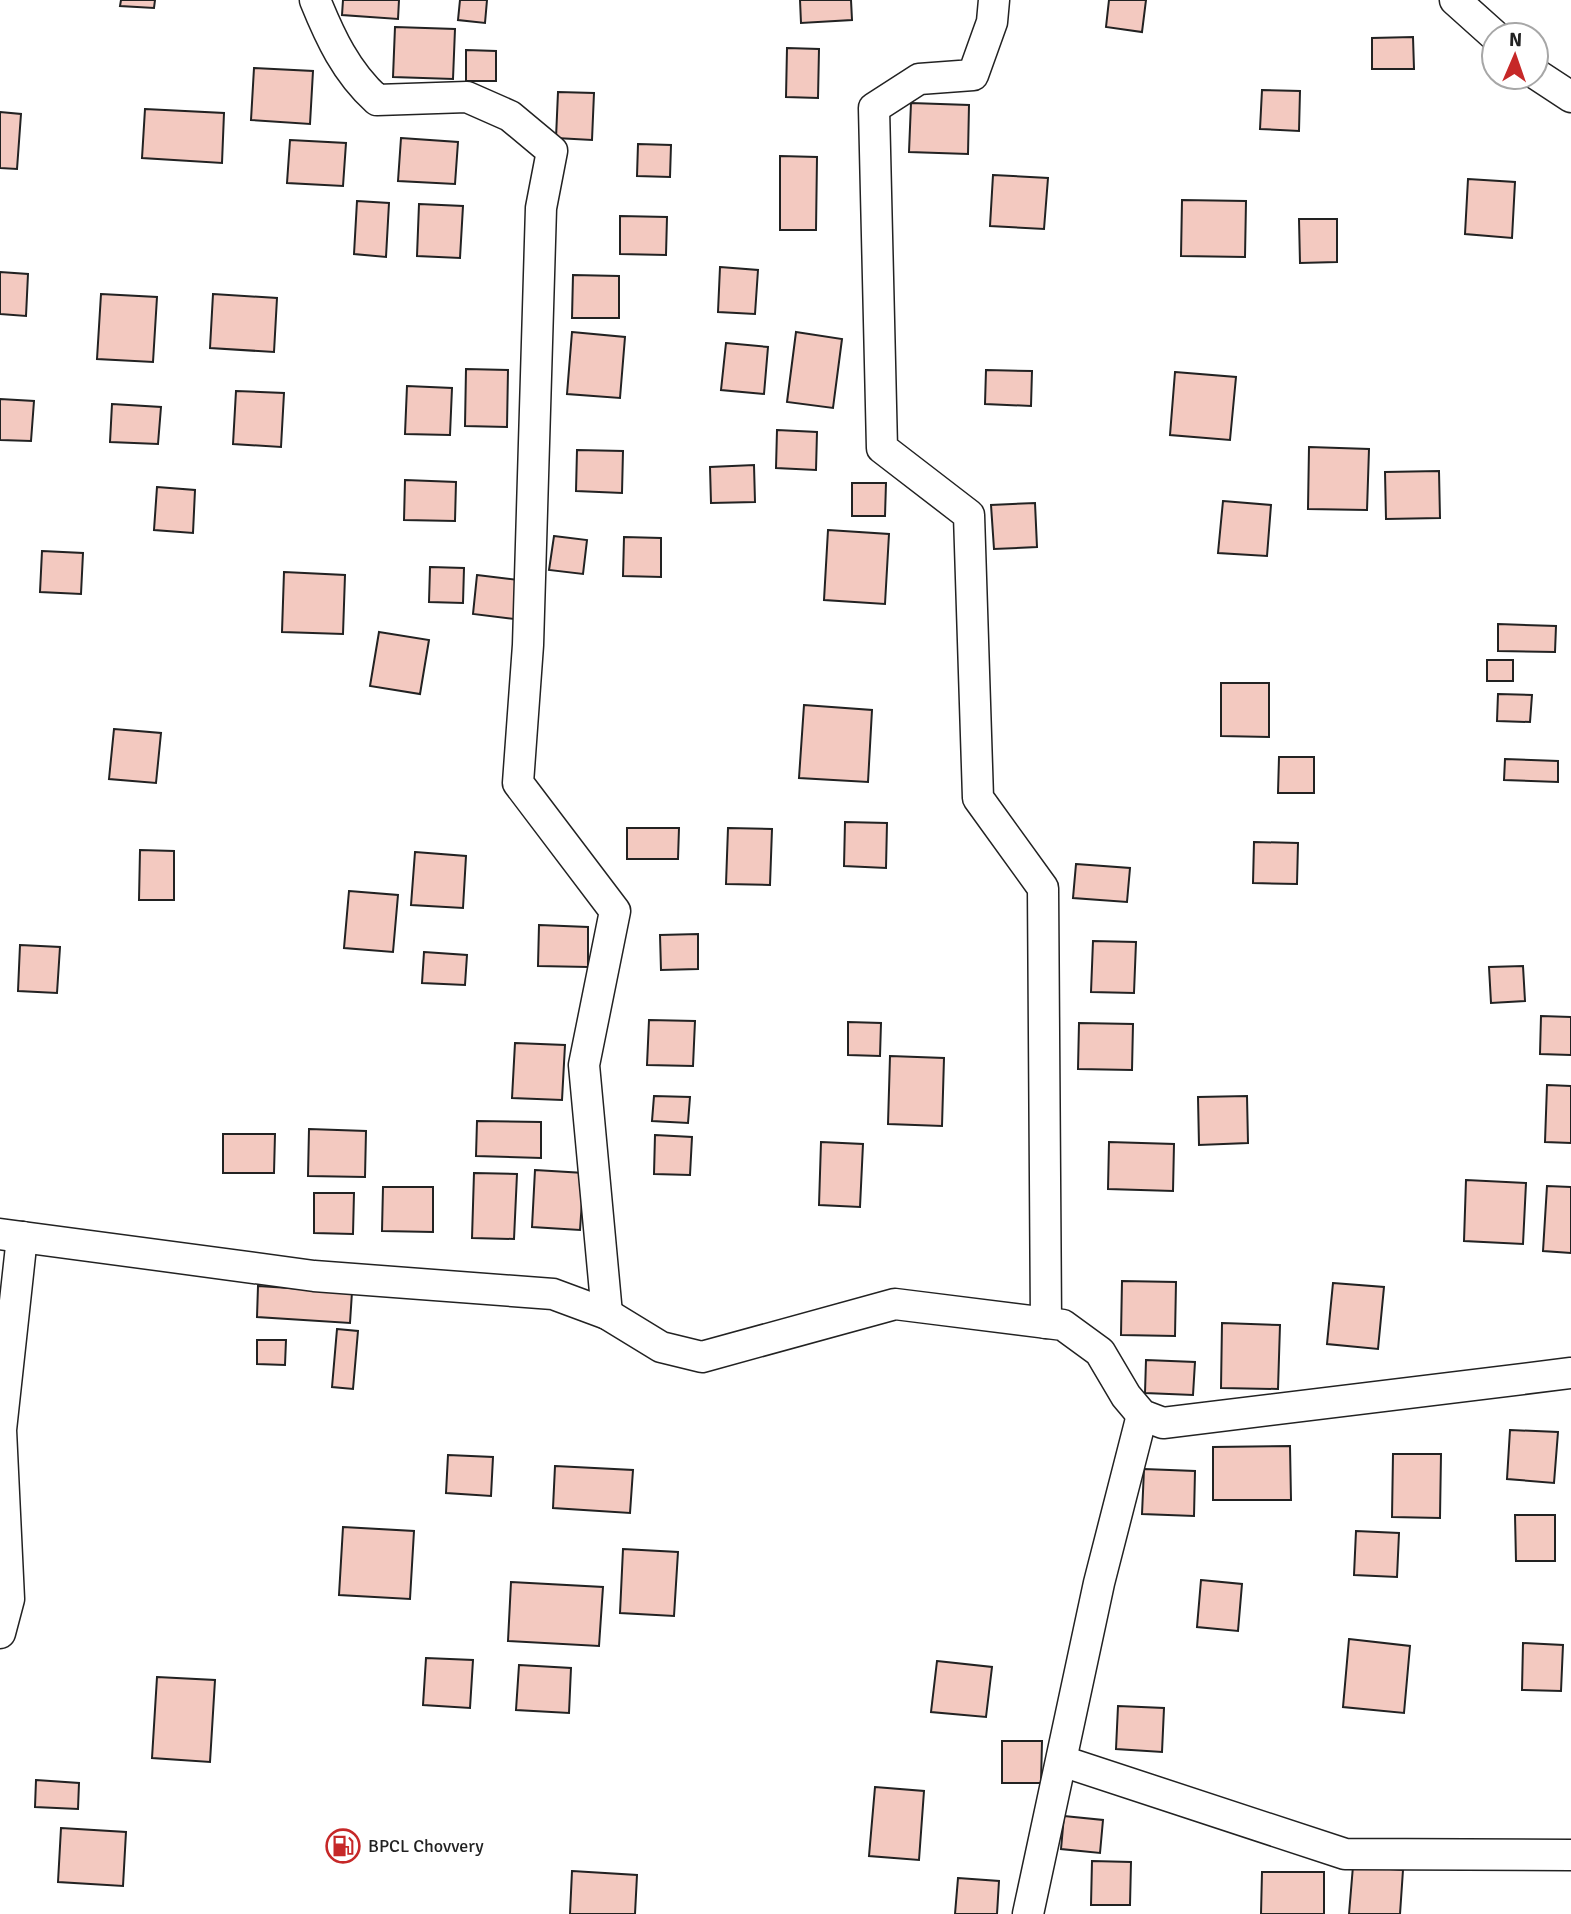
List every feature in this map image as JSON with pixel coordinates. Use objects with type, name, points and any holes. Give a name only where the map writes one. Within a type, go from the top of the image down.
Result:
[{"type":"street","points":[[315,0],[332,42],[360,85],[377,100],[467,97],[510,116],[552,150],[541,208],[528,645],[518,783],[615,911],[584,1065],[607,1314]]},
{"type":"street","points":[[993,0],[992,22],[973,75],[919,79],[874,108],[882,449],[969,515],[978,798],[1043,888],[1046,1323]]},
{"type":"street","points":[[1455,0],[1480,22]]},
{"type":"street","points":[[1550,83],[1571,97]]},
{"type":"street","points":[[0,1633],[9,1599],[1,1430],[11,1236],[314,1276],[553,1294],[607,1314],[661,1347],[702,1357],[894,1304],[1063,1325],[1100,1352],[1126,1396],[1142,1415],[1163,1423],[1571,1373]]},
{"type":"street","points":[[1027,1914],[1099,1583],[1142,1415]]},
{"type":"street","points":[[1062,1761],[1345,1854],[1571,1856]]},
{"type":"building","points":[[121,0],[155,0],[154,8],[120,6]]},
{"type":"building","points":[[343,0],[399,0],[398,19],[342,15]]},
{"type":"building","points":[[460,0],[487,0],[485,23],[458,20]]},
{"type":"building","points":[[800,0],[851,0],[852,20],[801,23]]},
{"type":"building","points":[[1109,0],[1146,0],[1142,32],[1106,27]]},
{"type":"building","points":[[395,27],[455,29],[453,79],[393,77]]},
{"type":"building","points":[[1413,37],[1414,69],[1372,69],[1372,38]]},
{"type":"building","points":[[787,48],[819,49],[818,98],[786,97]]},
{"type":"building","points":[[466,50],[496,51],[496,81],[466,81]]},
{"type":"building","points":[[254,68],[313,71],[310,124],[251,120]]},
{"type":"building","points":[[1262,90],[1300,91],[1299,131],[1260,129]]},
{"type":"building","points":[[558,92],[594,93],[592,140],[556,138]]},
{"type":"building","points":[[911,103],[969,105],[968,154],[909,152]]},
{"type":"building","points":[[145,109],[224,113],[222,163],[142,158]]},
{"type":"building","points":[[0,112],[21,114],[17,169],[0,168]]},
{"type":"building","points":[[401,138],[458,142],[455,184],[398,181]]},
{"type":"building","points":[[290,140],[346,143],[343,186],[287,183]]},
{"type":"building","points":[[638,144],[671,145],[670,177],[637,176]]},
{"type":"building","points":[[780,156],[817,157],[816,230],[780,230]]},
{"type":"building","points":[[993,175],[1048,178],[1044,229],[990,226]]},
{"type":"building","points":[[1468,179],[1515,182],[1512,238],[1465,234]]},
{"type":"building","points":[[1182,200],[1246,201],[1245,257],[1181,256]]},
{"type":"building","points":[[357,201],[389,203],[386,257],[354,254]]},
{"type":"building","points":[[419,204],[463,206],[460,258],[417,256]]},
{"type":"building","points":[[620,216],[667,217],[666,255],[620,254]]},
{"type":"building","points":[[1299,219],[1337,219],[1337,262],[1300,263]]},
{"type":"building","points":[[720,267],[758,270],[755,314],[718,312]]},
{"type":"building","points":[[0,272],[28,274],[26,316],[0,314]]},
{"type":"building","points":[[573,275],[619,276],[619,318],[572,318]]},
{"type":"building","points":[[101,294],[157,297],[153,362],[97,359]]},
{"type":"building","points":[[213,294],[277,298],[274,352],[210,348]]},
{"type":"building","points":[[572,332],[625,337],[620,398],[567,394]]},
{"type":"building","points":[[796,332],[842,339],[833,408],[787,402]]},
{"type":"building","points":[[726,343],[768,347],[764,394],[721,390]]},
{"type":"building","points":[[466,369],[508,370],[507,427],[465,426]]},
{"type":"building","points":[[986,370],[1032,371],[1031,406],[985,404]]},
{"type":"building","points":[[1175,372],[1236,377],[1230,440],[1170,435]]},
{"type":"building","points":[[407,386],[452,388],[450,435],[405,434]]},
{"type":"building","points":[[236,391],[284,393],[281,447],[233,444]]},
{"type":"building","points":[[0,399],[34,401],[31,441],[0,440]]},
{"type":"building","points":[[112,404],[161,407],[158,444],[110,442]]},
{"type":"building","points":[[777,430],[817,432],[816,470],[776,468]]},
{"type":"building","points":[[1309,447],[1369,449],[1367,510],[1308,509]]},
{"type":"building","points":[[577,450],[623,451],[622,493],[576,491]]},
{"type":"building","points":[[754,465],[755,502],[711,503],[710,467]]},
{"type":"building","points":[[1439,471],[1440,518],[1386,519],[1385,472]]},
{"type":"building","points":[[405,480],[456,482],[455,521],[404,520]]},
{"type":"building","points":[[852,483],[886,483],[885,516],[852,516]]},
{"type":"building","points":[[157,487],[195,490],[193,533],[154,530]]},
{"type":"building","points":[[1223,501],[1271,505],[1267,556],[1218,553]]},
{"type":"building","points":[[1035,503],[1037,547],[994,549],[991,505]]},
{"type":"building","points":[[828,530],[889,534],[885,604],[824,600]]},
{"type":"building","points":[[554,536],[587,540],[583,574],[549,570]]},
{"type":"building","points":[[624,537],[661,538],[661,577],[623,576]]},
{"type":"building","points":[[42,551],[83,553],[81,594],[40,592]]},
{"type":"building","points":[[430,567],[464,568],[463,603],[429,602]]},
{"type":"building","points":[[284,572],[345,575],[343,634],[282,632]]},
{"type":"building","points":[[477,575],[519,580],[514,619],[473,614]]},
{"type":"building","points":[[1498,624],[1556,626],[1555,652],[1498,651]]},
{"type":"building","points":[[379,632],[429,640],[420,694],[370,686]]},
{"type":"building","points":[[1487,660],[1513,660],[1513,681],[1487,681]]},
{"type":"building","points":[[1221,683],[1269,683],[1269,737],[1221,736]]},
{"type":"building","points":[[1498,694],[1532,695],[1530,722],[1497,721]]},
{"type":"building","points":[[804,705],[872,710],[868,782],[799,778]]},
{"type":"building","points":[[114,729],[161,733],[156,783],[109,779]]},
{"type":"building","points":[[1279,757],[1314,757],[1314,793],[1278,793]]},
{"type":"building","points":[[1505,759],[1558,761],[1558,782],[1504,780]]},
{"type":"building","points":[[845,822],[887,823],[886,868],[844,866]]},
{"type":"building","points":[[627,828],[679,828],[678,859],[627,859]]},
{"type":"building","points":[[728,828],[772,829],[770,885],[726,884]]},
{"type":"building","points":[[1254,842],[1298,843],[1297,884],[1253,883]]},
{"type":"building","points":[[140,850],[174,851],[174,900],[139,900]]},
{"type":"building","points":[[415,852],[466,856],[463,908],[411,905]]},
{"type":"building","points":[[1076,864],[1130,868],[1127,902],[1073,898]]},
{"type":"building","points":[[349,891],[398,895],[393,952],[344,948]]},
{"type":"building","points":[[539,925],[588,927],[588,967],[538,966]]},
{"type":"building","points":[[698,934],[698,969],[661,970],[660,935]]},
{"type":"building","points":[[1093,941],[1136,942],[1134,993],[1091,992]]},
{"type":"building","points":[[20,945],[60,947],[57,993],[18,991]]},
{"type":"building","points":[[424,952],[467,955],[465,985],[422,983]]},
{"type":"building","points":[[1523,966],[1525,1001],[1491,1003],[1489,967]]},
{"type":"building","points":[[1541,1016],[1571,1017],[1571,1055],[1540,1054]]},
{"type":"building","points":[[649,1020],[695,1021],[693,1066],[647,1065]]},
{"type":"building","points":[[848,1022],[881,1023],[880,1056],[848,1055]]},
{"type":"building","points":[[1079,1023],[1133,1024],[1132,1070],[1078,1069]]},
{"type":"building","points":[[515,1043],[565,1045],[562,1100],[512,1098]]},
{"type":"building","points":[[890,1056],[944,1058],[942,1126],[888,1124]]},
{"type":"building","points":[[1547,1085],[1571,1086],[1571,1143],[1545,1142]]},
{"type":"building","points":[[654,1096],[690,1097],[688,1123],[652,1121]]},
{"type":"building","points":[[1247,1096],[1248,1143],[1199,1145],[1198,1097]]},
{"type":"building","points":[[477,1121],[541,1122],[541,1158],[476,1156]]},
{"type":"building","points":[[309,1129],[366,1131],[365,1177],[308,1176]]},
{"type":"building","points":[[223,1134],[275,1134],[274,1173],[223,1173]]},
{"type":"building","points":[[655,1135],[692,1137],[690,1175],[654,1174]]},
{"type":"building","points":[[821,1142],[863,1144],[860,1207],[819,1205]]},
{"type":"building","points":[[1109,1142],[1174,1144],[1173,1191],[1108,1189]]},
{"type":"building","points":[[535,1170],[584,1173],[580,1230],[532,1227]]},
{"type":"building","points":[[474,1173],[517,1174],[514,1239],[472,1238]]},
{"type":"building","points":[[1466,1180],[1526,1183],[1523,1244],[1464,1241]]},
{"type":"building","points":[[1547,1186],[1571,1187],[1571,1253],[1543,1251]]},
{"type":"building","points":[[383,1187],[433,1187],[433,1232],[382,1231]]},
{"type":"building","points":[[314,1193],[354,1193],[353,1234],[314,1233]]},
{"type":"building","points":[[1122,1281],[1176,1282],[1175,1336],[1121,1335]]},
{"type":"building","points":[[1333,1283],[1384,1287],[1378,1349],[1327,1344]]},
{"type":"building","points":[[258,1286],[352,1292],[350,1323],[257,1317]]},
{"type":"building","points":[[1222,1323],[1280,1325],[1278,1389],[1221,1388]]},
{"type":"building","points":[[337,1329],[358,1331],[353,1389],[332,1387]]},
{"type":"building","points":[[257,1340],[286,1340],[285,1365],[257,1364]]},
{"type":"building","points":[[1146,1360],[1195,1362],[1193,1395],[1145,1393]]},
{"type":"building","points":[[1510,1430],[1558,1432],[1554,1483],[1507,1479]]},
{"type":"building","points":[[1290,1446],[1291,1500],[1213,1500],[1213,1447]]},
{"type":"building","points":[[1393,1454],[1441,1454],[1440,1518],[1392,1517]]},
{"type":"building","points":[[448,1455],[493,1457],[491,1496],[446,1493]]},
{"type":"building","points":[[555,1466],[633,1470],[630,1513],[553,1508]]},
{"type":"building","points":[[1144,1469],[1195,1471],[1194,1516],[1142,1514]]},
{"type":"building","points":[[1515,1515],[1555,1515],[1555,1561],[1516,1561]]},
{"type":"building","points":[[343,1527],[414,1531],[410,1599],[339,1595]]},
{"type":"building","points":[[1356,1531],[1399,1533],[1397,1577],[1354,1575]]},
{"type":"building","points":[[623,1549],[678,1552],[674,1616],[620,1613]]},
{"type":"building","points":[[1201,1580],[1242,1584],[1238,1631],[1197,1627]]},
{"type":"building","points":[[511,1582],[603,1587],[599,1646],[508,1641]]},
{"type":"building","points":[[1349,1639],[1410,1646],[1404,1713],[1343,1707]]},
{"type":"building","points":[[1523,1643],[1563,1645],[1561,1691],[1522,1690]]},
{"type":"building","points":[[426,1658],[473,1660],[470,1708],[423,1705]]},
{"type":"building","points":[[937,1661],[992,1667],[986,1717],[931,1712]]},
{"type":"building","points":[[519,1665],[571,1668],[569,1713],[516,1710]]},
{"type":"building","points":[[157,1677],[215,1680],[210,1762],[152,1758]]},
{"type":"building","points":[[1118,1706],[1164,1708],[1162,1752],[1116,1749]]},
{"type":"building","points":[[1002,1741],[1042,1741],[1041,1783],[1002,1783]]},
{"type":"building","points":[[36,1780],[79,1783],[78,1809],[35,1807]]},
{"type":"building","points":[[875,1787],[924,1791],[919,1860],[869,1856]]},
{"type":"building","points":[[1064,1816],[1103,1820],[1100,1853],[1061,1849]]},
{"type":"building","points":[[61,1828],[126,1832],[123,1886],[58,1882]]},
{"type":"building","points":[[1092,1861],[1131,1862],[1130,1905],[1091,1905]]},
{"type":"building","points":[[1353,1866],[1403,1870],[1400,1914],[1349,1914]]},
{"type":"building","points":[[572,1871],[637,1875],[635,1914],[570,1914]]},
{"type":"building","points":[[1262,1872],[1324,1872],[1324,1914],[1261,1914]]},
{"type":"building","points":[[958,1878],[999,1881],[997,1914],[955,1914]]},
{"type":"place","name":"BPCL Chovvery","points":[[343,1846]]}]
